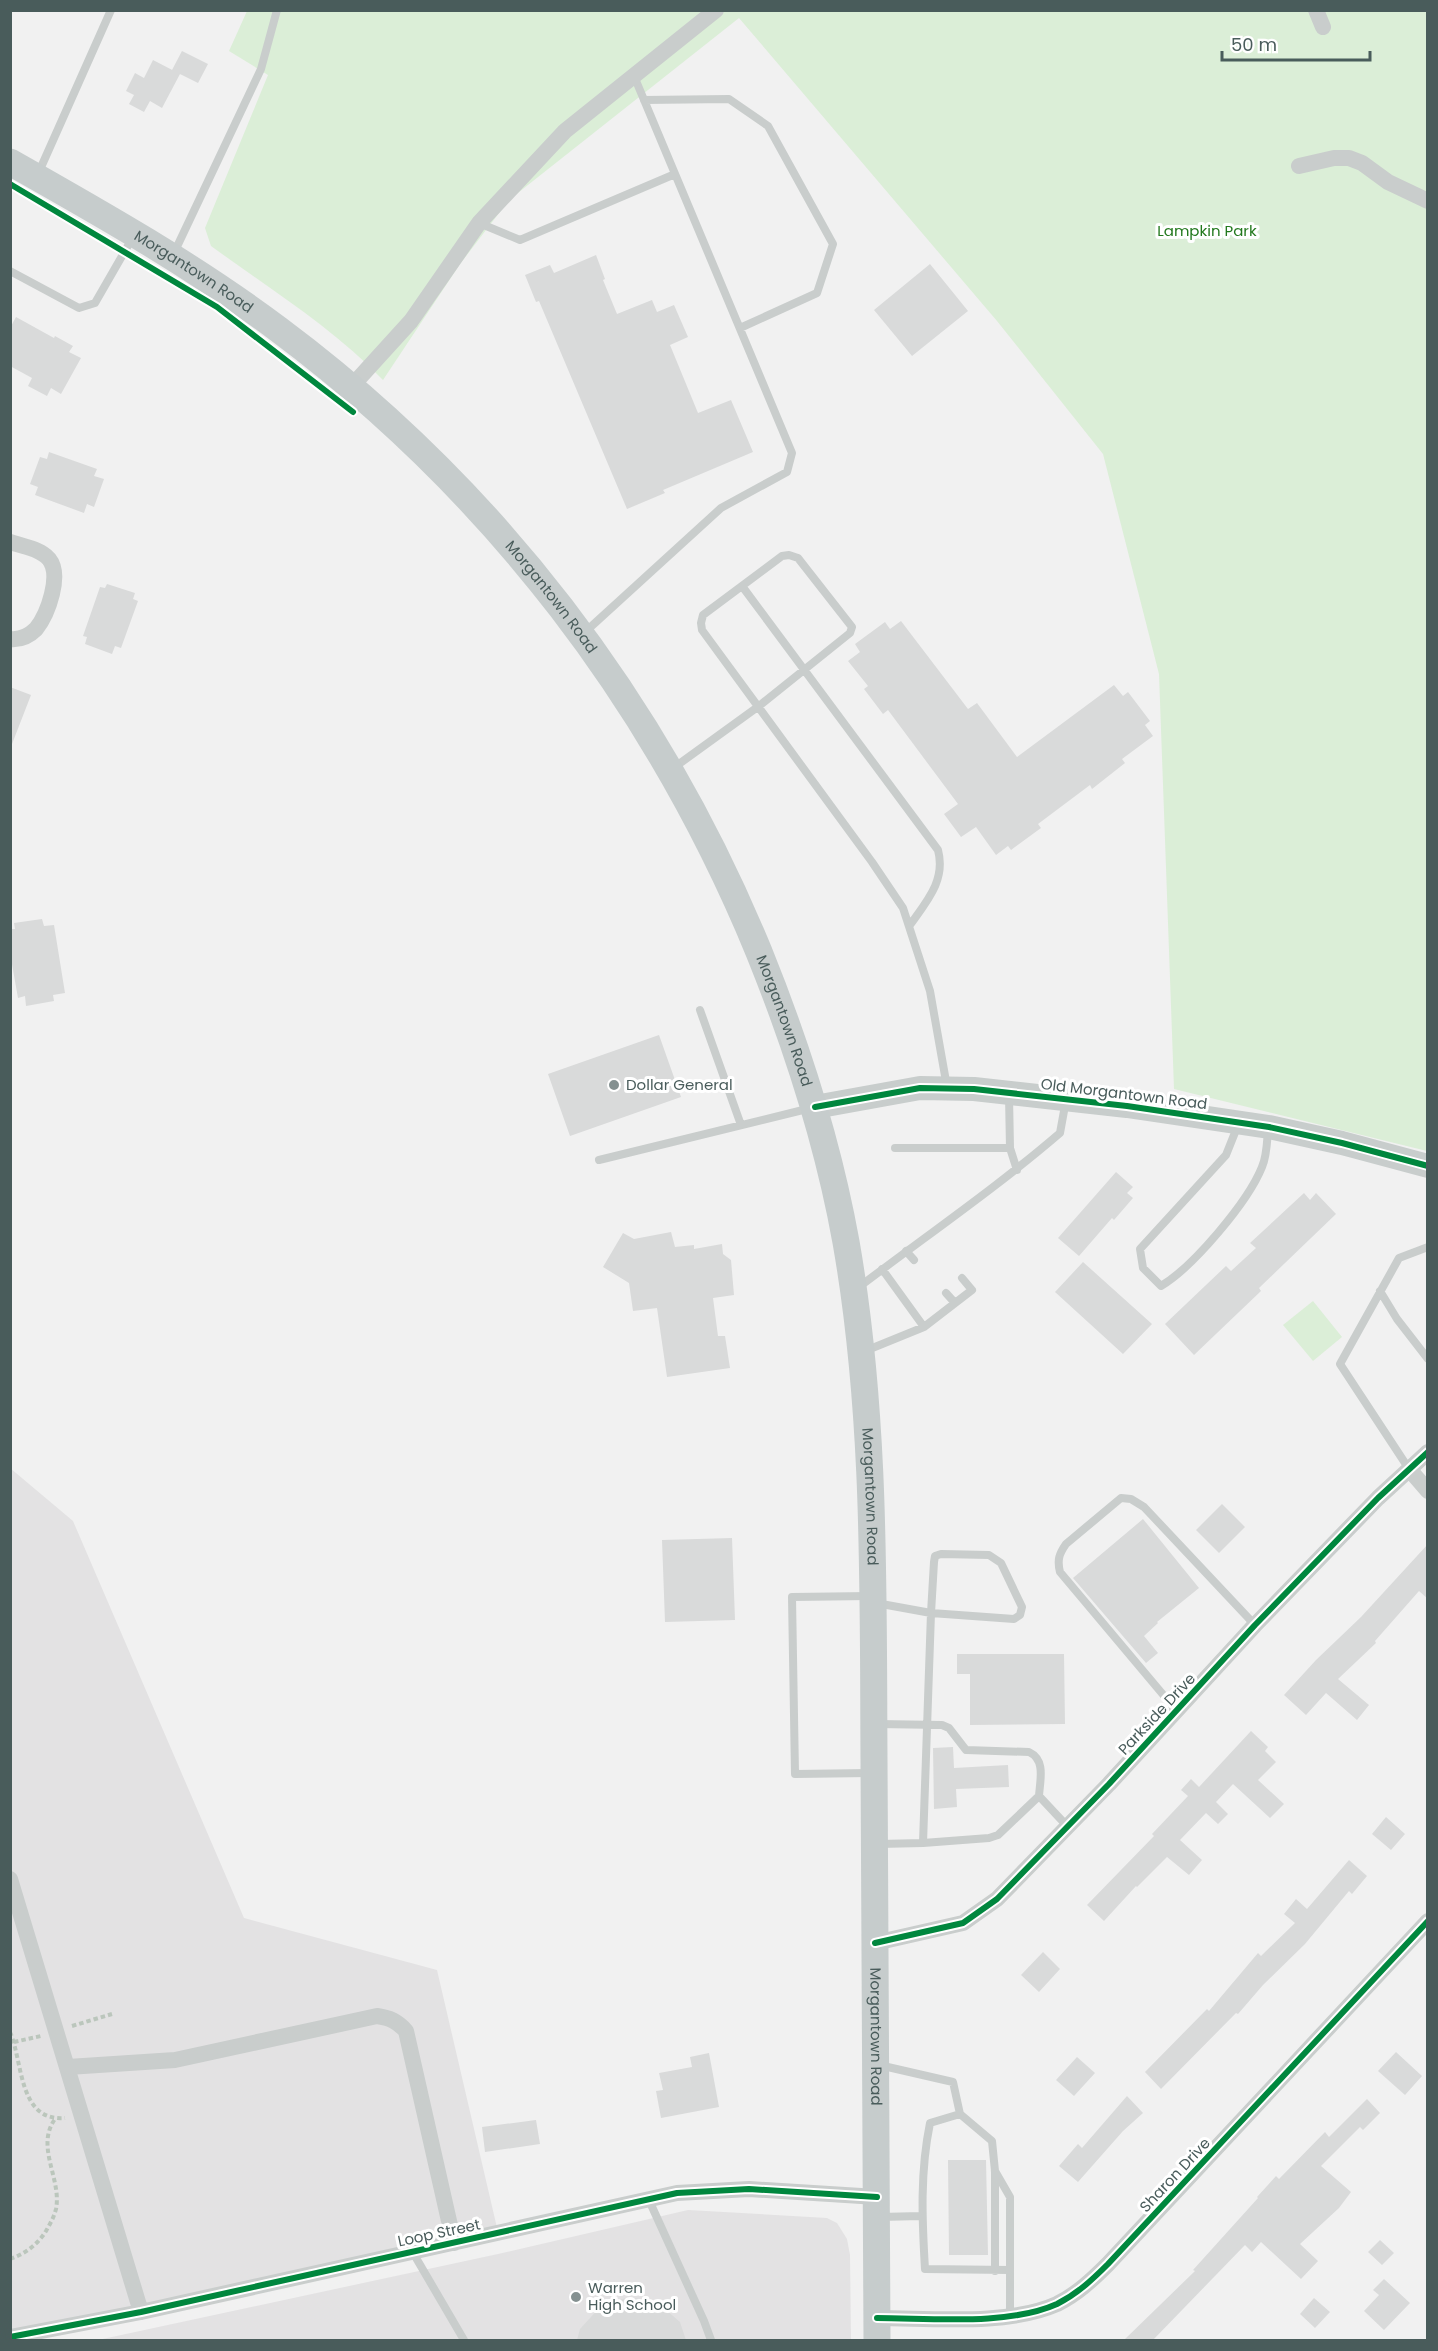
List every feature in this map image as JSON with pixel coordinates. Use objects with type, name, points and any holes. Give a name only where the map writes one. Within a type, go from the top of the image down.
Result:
[{"type":"main road","name":"Morgantown Road","points":[[10,162],[172,256],[282,332],[351,387],[397,428],[475,505],[550,591],[616,682],[670,771],[717,859],[782,1008],[814,1107],[842,1223],[862,1352],[869,1441],[873,1599],[877,2329]]},
{"type":"street","points":[[351,387],[411,321],[479,223],[565,131],[716,10]]},
{"type":"street","points":[[1317,10],[1323,27]]},
{"type":"street","points":[[1299,166],[1334,158],[1348,158],[1362,163],[1388,182],[1428,201]]},
{"type":"street","points":[[10,542],[40,552],[49,559],[55,570],[56,583],[42,619],[35,629],[26,636],[10,639]]},
{"type":"street","name":"Old Morgantown Road","points":[[814,1107],[897,1092],[947,1088],[1009,1092],[1269,1127],[1342,1143],[1428,1166]]},
{"type":"street","name":"Parkside Drive","points":[[875,1943],[950,1928],[974,1917],[997,1899],[1068,1827],[1255,1625],[1409,1468],[1428,1452]]},
{"type":"street","points":[[1409,1468],[1428,1491]]},
{"type":"street","points":[[10,1879],[141,2312]]},
{"type":"street","name":"Sharon Drive","points":[[877,2329],[1010,2318],[1057,2304],[1089,2283],[1428,1921]]},
{"type":"street","points":[[68,2067],[175,2060],[377,2016],[389,2018],[406,2031],[454,2243]]},
{"type":"street","name":"Loop Street","points":[[10,2337],[141,2312],[648,2198],[712,2189],[749,2189],[877,2207]]},
{"type":"lane","points":[[37,177],[111,10]]},
{"type":"lane","points":[[172,256],[261,69],[277,10]]},
{"type":"lane","points":[[582,635],[721,508],[788,472],[792,453],[634,76]]},
{"type":"lane","points":[[644,100],[729,99],[768,126],[833,244],[817,293],[740,328]]},
{"type":"lane","points":[[479,223],[520,240],[675,174]]},
{"type":"lane","points":[[10,271],[79,308],[94,303],[135,234]]},
{"type":"lane","points":[[670,771],[759,706],[850,633],[852,627],[798,558],[789,555],[782,556],[703,615],[702,630],[759,706],[892,890],[910,925],[930,991],[947,1088]]},
{"type":"lane","points":[[742,586],[938,850],[942,863],[940,874],[933,891],[910,925]]},
{"type":"lane","points":[[700,1010],[741,1125]]},
{"type":"lane","points":[[1009,1092],[1010,1148],[1017,1170]]},
{"type":"lane","points":[[854,1291],[924,1236],[1017,1170],[1060,1133],[1066,1099]]},
{"type":"lane","points":[[599,1160],[814,1107]]},
{"type":"lane","points":[[1239,1122],[1226,1155],[1140,1249],[1143,1268],[1161,1286],[1177,1277],[1235,1212],[1263,1166],[1269,1127]]},
{"type":"lane","points":[[895,1148],[1010,1148]]},
{"type":"lane","points":[[924,1236],[930,1244]]},
{"type":"lane","points":[[1409,1468],[1340,1364],[1399,1258],[1428,1247]]},
{"type":"lane","points":[[906,1251],[914,1260]]},
{"type":"lane","points":[[882,1269],[924,1327]]},
{"type":"lane","points":[[862,1352],[924,1327],[972,1290],[962,1278]]},
{"type":"lane","points":[[1380,1291],[1397,1319],[1428,1359]]},
{"type":"lane","points":[[946,1293],[955,1303]]},
{"type":"lane","points":[[1176,1710],[1060,1572],[1058,1563],[1060,1552],[1066,1544],[1121,1498],[1131,1499],[1144,1507],[1255,1625]]},
{"type":"lane","points":[[874,1773],[795,1774],[792,1597],[873,1599],[931,1613],[1014,1619],[1020,1615],[1022,1607],[1001,1563],[996,1558],[989,1555],[941,1554],[935,1556],[931,1613],[923,1843]]},
{"type":"lane","points":[[874,1724],[942,1725],[949,1728],[966,1750],[1029,1752],[1036,1756],[1040,1763],[1039,1796],[998,1835],[990,1838],[923,1843],[874,1844]]},
{"type":"lane","points":[[1039,1796],[1068,1827]]},
{"type":"lane","points":[[876,2064],[953,2082],[960,2114],[992,2140],[995,2171],[995,2271]]},
{"type":"lane","points":[[960,2114],[930,2123],[923,2156],[921,2216],[925,2269],[1009,2270]]},
{"type":"lane","points":[[995,2171],[1010,2197],[1010,2318]]},
{"type":"lane","points":[[648,2198],[711,2340]]},
{"type":"lane","points":[[877,2207],[921,2216]]},
{"type":"lane","points":[[412,2251],[464,2340]]},
{"type":"path","points":[[68,2027],[112,2013]]},
{"type":"path","points":[[10,2032],[27,2095],[38,2110],[55,2119],[68,2117]]},
{"type":"path","points":[[14,2043],[44,2035]]},
{"type":"path","points":[[10,2037],[14,2043]]},
{"type":"path","points":[[10,2259],[29,2250],[39,2241],[56,2210],[47,2142],[48,2133],[55,2119]]},
{"type":"shaded area","points":[[10,1468],[73,1521],[244,1918],[437,1970],[498,2232],[11,2336]]},
{"type":"shaded area","name":"Warren High School","points":[[688,2210],[827,2218],[837,2223],[847,2239],[850,2255],[851,2340],[98,2340],[498,2254]]},
{"type":"green space","name":"Lampkin Park","points":[[247,11],[1427,11],[1427,1151],[1174,1089],[1159,674],[1103,454],[997,321],[739,18],[509,200],[460,264],[383,380],[322,326],[211,246],[205,228],[268,75],[229,51]]},
{"type":"green space","points":[[1313,1301],[1342,1337],[1313,1361],[1283,1325]]},
{"type":"building","points":[[182,51],[208,64],[198,83],[172,70]]},
{"type":"building","points":[[153,60],[180,74],[162,108],[150,101],[144,112],[129,104],[134,95],[126,91],[135,73],[144,78]]},
{"type":"building","points":[[596,255],[617,314],[652,300],[657,312],[674,305],[688,337],[670,345],[698,413],[731,400],[753,452],[663,490],[665,493],[627,509],[539,301],[536,302],[525,275],[550,265],[554,273]]},
{"type":"building","points":[[930,264],[968,311],[912,356],[874,310]]},
{"type":"building","points":[[16,317],[73,346],[69,352],[81,358],[61,394],[51,388],[47,396],[28,386],[32,378],[10,366],[10,328]]},
{"type":"building","points":[[49,452],[97,469],[94,476],[104,479],[94,507],[87,504],[84,513],[35,495],[38,487],[30,484],[40,457],[47,459]]},
{"type":"building","points":[[107,584],[135,593],[133,599],[138,601],[121,648],[115,646],[112,654],[85,644],[87,637],[83,636],[100,587],[105,588]]},
{"type":"building","points":[[901,621],[968,709],[977,703],[1017,757],[1114,685],[1123,696],[1128,692],[1150,721],[1145,725],[1153,736],[1122,759],[1125,763],[1092,789],[1090,785],[1038,824],[1041,828],[1011,850],[1008,846],[996,855],[976,827],[961,837],[944,814],[958,804],[888,710],[883,714],[864,689],[868,686],[848,661],[860,652],[855,644],[885,622],[890,629]]},
{"type":"building","points":[[10,687],[31,695],[12,744],[10,744]]},
{"type":"building","points":[[42,919],[44,926],[54,925],[65,993],[53,995],[54,1001],[26,1006],[25,996],[18,998],[10,953],[10,929],[15,929],[14,923]]},
{"type":"building","name":"Dollar General","points":[[659,1035],[681,1097],[570,1136],[548,1074]]},
{"type":"building","points":[[1116,1172],[1133,1187],[1127,1193],[1133,1198],[1079,1256],[1058,1238]]},
{"type":"building","points":[[1304,1193],[1310,1200],[1316,1193],[1336,1214],[1194,1355],[1165,1324],[1226,1266],[1231,1271],[1256,1248],[1250,1243]]},
{"type":"building","points":[[671,1232],[675,1247],[694,1245],[694,1249],[722,1244],[723,1254],[731,1260],[734,1295],[713,1298],[718,1336],[725,1336],[730,1368],[667,1377],[657,1308],[633,1311],[629,1283],[603,1267],[623,1233],[634,1239]]},
{"type":"building","points":[[1083,1262],[1152,1324],[1123,1354],[1055,1292]]},
{"type":"building","points":[[1222,1504],[1245,1527],[1219,1553],[1196,1530]]},
{"type":"building","points":[[1143,1519],[1199,1588],[1157,1622],[1144,1636],[1158,1653],[1146,1663],[1073,1578]]},
{"type":"building","points":[[732,1538],[735,1620],[665,1622],[662,1540]]},
{"type":"building","points":[[1428,1544],[1428,1599],[1419,1591],[1375,1641],[1376,1643],[1338,1679],[1369,1705],[1357,1720],[1326,1693],[1306,1715],[1284,1695],[1316,1660],[1361,1617]]},
{"type":"building","points":[[957,1654],[1064,1654],[1065,1724],[970,1725],[970,1674],[957,1674]]},
{"type":"building","points":[[1251,1731],[1268,1747],[1265,1751],[1276,1762],[1258,1780],[1284,1804],[1270,1818],[1233,1784],[1216,1802],[1228,1814],[1218,1824],[1206,1813],[1180,1840],[1202,1860],[1189,1875],[1167,1857],[1104,1921],[1087,1905],[1154,1836],[1152,1834],[1188,1796],[1181,1790],[1191,1779],[1199,1787]]},
{"type":"building","points":[[953,1747],[954,1768],[1008,1765],[1009,1787],[956,1789],[957,1807],[934,1809],[933,1748]]},
{"type":"building","points":[[1386,1817],[1405,1834],[1391,1850],[1372,1834]]},
{"type":"building","points":[[1349,1860],[1367,1876],[1352,1894],[1349,1891],[1305,1944],[1263,1985],[1238,2014],[1236,2013],[1161,2089],[1145,2072],[1207,2009],[1209,2011],[1258,1953],[1261,1956],[1295,1923],[1284,1914],[1296,1899],[1307,1909]]},
{"type":"building","points":[[1043,1952],[1060,1969],[1039,1992],[1021,1975]]},
{"type":"building","points":[[1396,2052],[1422,2076],[1405,2095],[1378,2071]]},
{"type":"building","points":[[709,2053],[719,2107],[661,2118],[656,2091],[663,2090],[659,2073],[692,2067],[690,2057]]},
{"type":"building","points":[[1077,2057],[1095,2073],[1074,2096],[1056,2080]]},
{"type":"building","points":[[1127,2096],[1143,2113],[1123,2131],[1078,2182],[1059,2166],[1078,2144],[1082,2148]]},
{"type":"building","points":[[1367,2099],[1380,2113],[1363,2130],[1360,2127],[1321,2166],[1351,2192],[1339,2208],[1300,2244],[1318,2261],[1301,2279],[1261,2242],[1252,2252],[1245,2245],[1153,2340],[1124,2340],[1195,2271],[1193,2270],[1276,2176],[1279,2179],[1325,2132],[1329,2137]]},
{"type":"building","points":[[536,2120],[540,2144],[485,2152],[482,2127]]},
{"type":"building","points":[[948,2160],[986,2160],[988,2255],[949,2255]]},
{"type":"building","points":[[1380,2240],[1394,2253],[1382,2265],[1368,2252]]},
{"type":"building","points":[[1384,2279],[1410,2303],[1384,2330],[1364,2311],[1379,2295],[1373,2290]]},
{"type":"building","points":[[629,2297],[658,2303],[680,2322],[686,2340],[577,2340],[580,2329],[601,2306]]},
{"type":"building","points":[[1314,2298],[1330,2312],[1315,2328],[1300,2314]]},
{"type":"cycle path","points":[[10,184],[217,307],[353,412]]},
{"type":"cycle path","points":[[815,1107],[920,1088],[974,1089],[1127,1106],[1269,1127],[1342,1143],[1428,1166]]},
{"type":"cycle path","points":[[875,1943],[963,1923],[997,1899],[1109,1784],[1255,1625],[1378,1498],[1428,1452]]},
{"type":"cycle path","points":[[877,2318],[969,2319],[1016,2315],[1057,2304],[1078,2291],[1108,2264],[1428,1921]]},
{"type":"cycle path","points":[[10,2337],[141,2312],[677,2193],[749,2189],[877,2197]]},
{"type":"place","name":"Dollar General","points":[[614,1085]]},
{"type":"place","name":"Warren High School","points":[[576,2297]]}]
